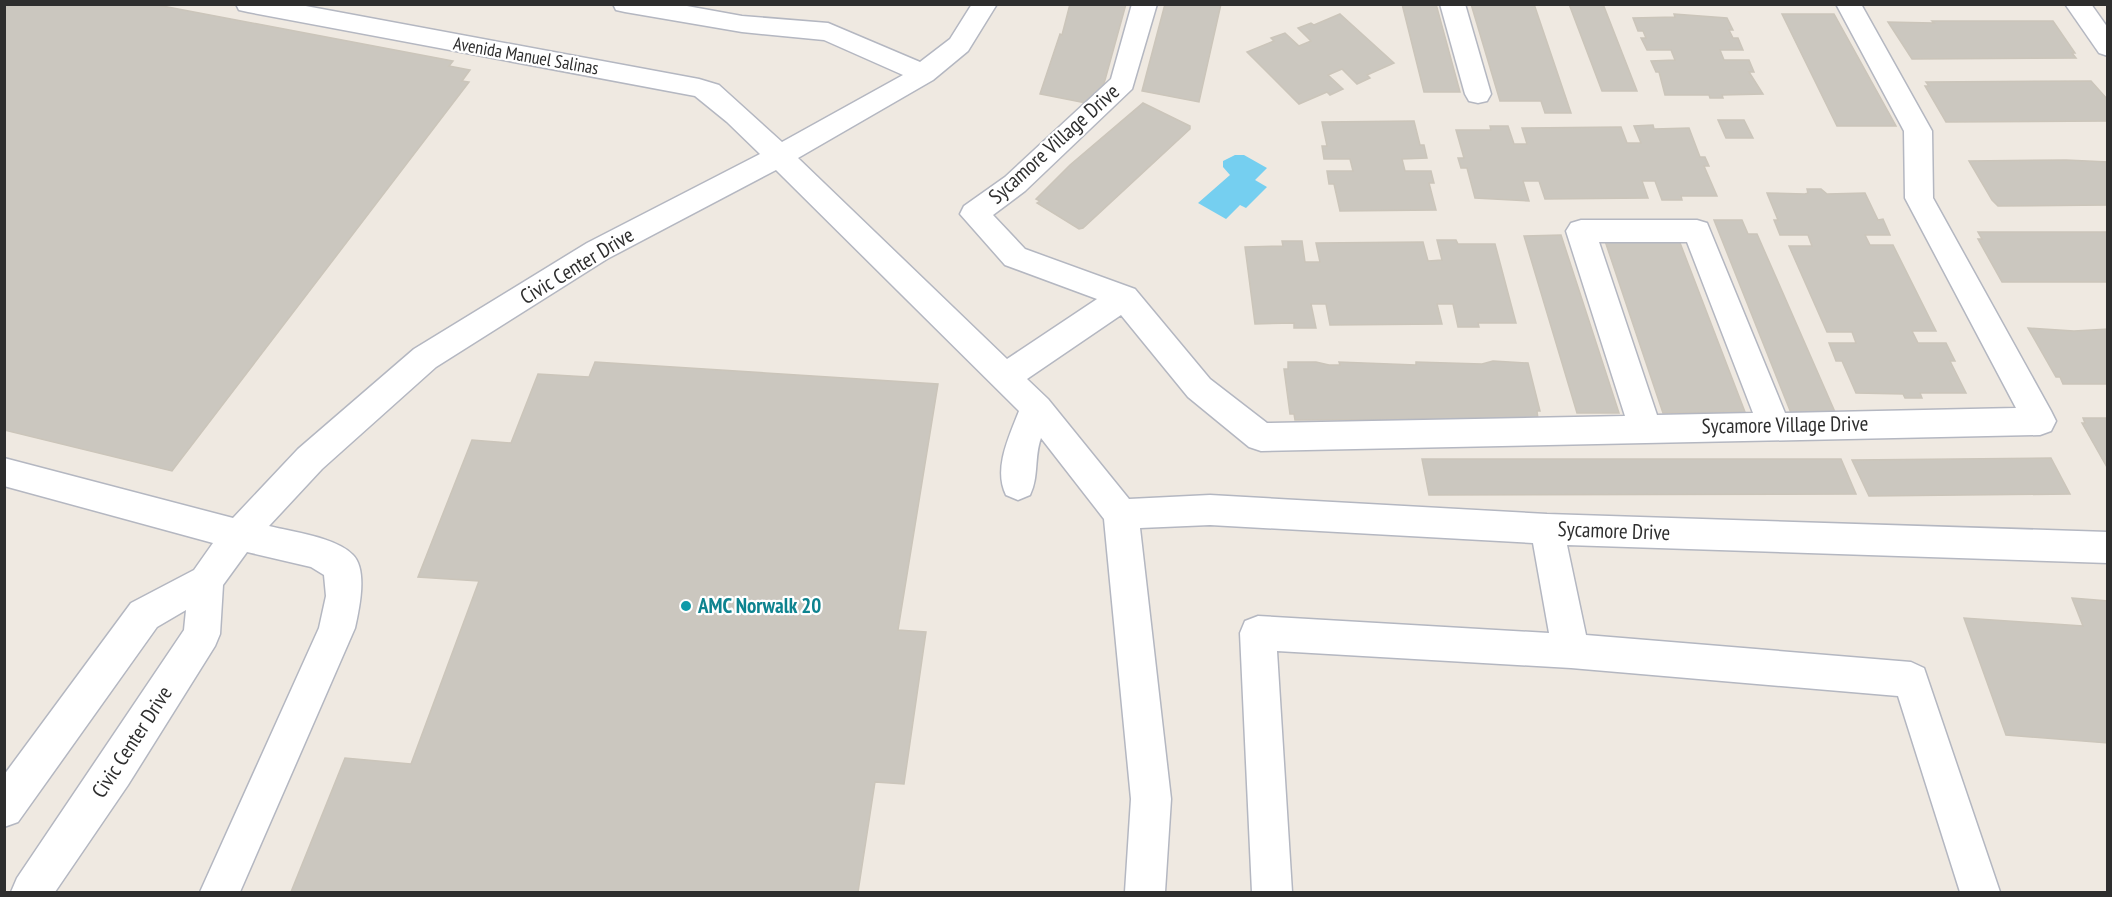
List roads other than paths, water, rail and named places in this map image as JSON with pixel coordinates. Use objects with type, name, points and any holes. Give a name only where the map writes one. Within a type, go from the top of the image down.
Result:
[{"type":"street","name":"Avenida Manuel Salinas","points":[[248,4],[699,88],[722,100],[1037,408],[1120,514]]},
{"type":"street","points":[[625,4],[742,24],[828,32],[924,74]]},
{"type":"street","points":[[812,32],[827,4]]},
{"type":"street","name":"Civic Center Drive","points":[[4,808],[144,615],[206,581],[239,535],[310,459],[425,358],[597,251],[779,156],[924,74],[959,45],[985,4]]},
{"type":"street","name":"Sycamore Village Drive","points":[[1145,4],[1123,83],[1015,184],[974,214],[1015,257],[1124,297],[1199,388],[1261,437],[2040,421],[1919,198],[1918,131],[1848,4]]},
{"type":"street","points":[[1452,4],[1478,94]]},
{"type":"street","points":[[2077,4],[2108,47]]},
{"type":"street","points":[[1645,428],[1581,231],[1697,231],[1774,426]]},
{"type":"street","points":[[1005,376],[1124,297]]},
{"type":"street","points":[[1018,485],[1021,448],[1037,408]]},
{"type":"street","points":[[4,472],[239,535],[318,553],[341,566],[344,596],[337,628],[220,892]]},
{"type":"street","name":"Sycamore Drive","points":[[1120,514],[1210,510],[1547,529],[2108,548]]},
{"type":"street","points":[[1120,514],[1151,799],[1145,892]]},
{"type":"street","points":[[1547,529],[1571,651]]},
{"type":"street","name":"Civic Center Drive","points":[[30,892],[114,771],[202,634],[206,581]]},
{"type":"street","points":[[1272,892],[1258,633],[1571,651],[1911,680],[1980,892]]},
{"type":"water","points":[[1235,155],[1244,155],[1267,168],[1255,180],[1267,187],[1246,208],[1240,205],[1226,219],[1198,203],[1230,175],[1223,167],[1223,161]]},
{"type":"place","name":"AMC Norwalk 20","points":[[686,606]]}]
